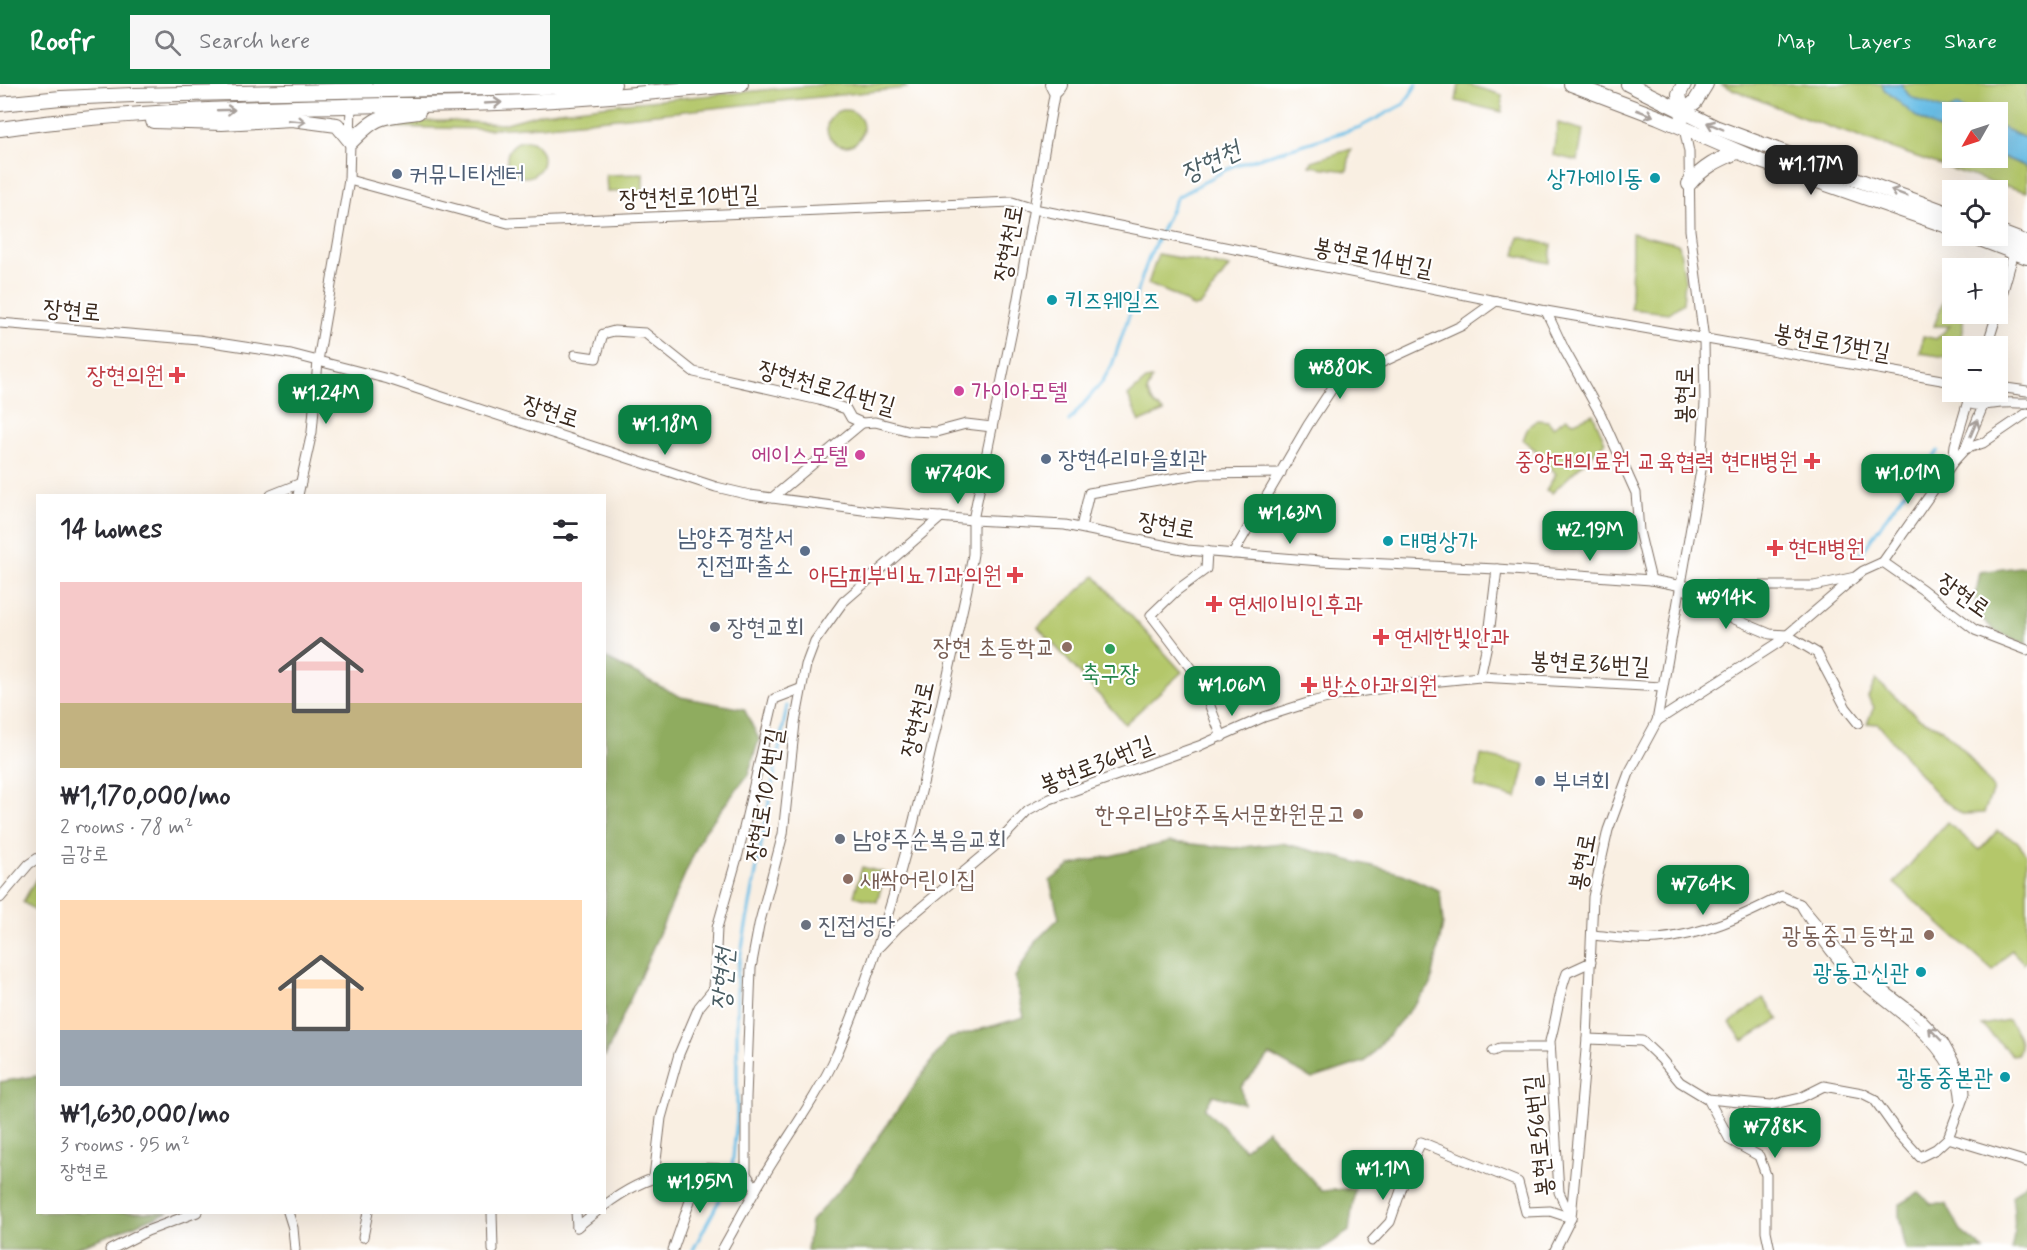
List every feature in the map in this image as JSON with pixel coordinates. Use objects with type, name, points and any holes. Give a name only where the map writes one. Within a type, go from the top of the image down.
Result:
[{"type":"main road","points":[[0,129],[70,119],[469,87],[614,84]]},
{"type":"main road","points":[[0,104],[60,98],[133,95],[351,98],[466,104],[604,98],[741,84]]},
{"type":"main road","points":[[1571,84],[1684,128],[1737,152],[1942,224]]},
{"type":"main road","points":[[1628,84],[1716,127],[1942,210]]},
{"type":"main road","points":[[1683,86],[1679,93],[1684,128]]},
{"type":"main road","points":[[1683,111],[1695,102],[1703,89]]},
{"type":"main road","points":[[70,119],[222,123],[292,119],[337,125],[351,142],[367,126],[383,116],[466,104]]},
{"type":"main road","points":[[1689,184],[1700,171],[1711,163],[1737,152]]},
{"type":"main road","points":[[2008,236],[2027,243]]},
{"type":"main road","points":[[1999,246],[2021,254]]},
{"type":"street","name":"장현천로","points":[[722,1250],[756,1189],[811,1102],[836,1055],[885,923],[915,813],[967,589],[973,554],[973,520],[1013,326],[1055,86]]},
{"type":"street","points":[[298,494],[312,432],[318,361],[349,180],[351,98]]},
{"type":"street","name":"봉현로","points":[[1555,1250],[1571,1218],[1587,1039],[1593,897],[1608,830],[1629,773],[1657,721],[1701,470],[1705,403],[1704,340],[1690,230],[1689,152],[1684,128]]},
{"type":"street","name":"장현천로10번길","points":[[349,180],[508,223],[1012,202],[1034,209]]},
{"type":"street","name":"봉현로14번길","points":[[1034,209],[1546,311],[1704,340]]},
{"type":"street","points":[[2008,285],[2021,254]]},
{"type":"street","points":[[1233,554],[1308,425],[1335,384],[1461,326],[1496,301]]},
{"type":"street","points":[[1546,311],[1564,350],[1601,415],[1636,493],[1639,531],[1651,580]]},
{"type":"street","name":"장현로","points":[[0,323],[199,340],[291,354],[399,383],[716,487],[772,498],[870,511],[1081,527],[1187,550],[1320,561],[1497,569],[1651,580],[1682,586],[1814,586],[1855,577],[1883,562],[1953,462],[1965,449]]},
{"type":"street","name":"장현천로24번길","points":[[575,356],[596,358],[603,334],[614,331],[645,333],[694,372],[819,400],[846,409],[851,418],[862,423],[875,422],[910,431],[936,432],[966,424],[992,427]]},
{"type":"street","name":"봉현로13번길","points":[[1704,340],[1942,380]]},
{"type":"street","points":[[2008,386],[2027,391]]},
{"type":"street","points":[[1953,462],[1955,445],[1968,402]]},
{"type":"street","points":[[1969,402],[1973,405],[2027,403]]},
{"type":"street","points":[[1965,449],[1990,402]]},
{"type":"street","points":[[1965,449],[1983,443],[2027,413]]},
{"type":"street","points":[[772,498],[862,423]]},
{"type":"street","name":"장현로","points":[[1081,527],[1089,493],[1200,474],[1281,472]]},
{"type":"street","points":[[274,494],[301,483]]},
{"type":"street","name":"장현로107번길","points":[[743,1173],[750,968],[783,834],[800,689],[806,665],[815,641],[843,602],[941,517]]},
{"type":"street","points":[[1207,551],[1206,569],[1176,591],[1151,615],[1199,678],[1222,737]]},
{"type":"street","name":"장현로","points":[[1883,562],[1975,630],[2027,650]]},
{"type":"street","points":[[1480,677],[1489,635],[1497,569]]},
{"type":"street","points":[[1657,721],[1778,643],[1855,577]]},
{"type":"street","points":[[1682,586],[1706,607],[1770,634],[1787,635],[1817,653],[1846,708],[1858,723]]},
{"type":"street","name":"봉현로36번길","points":[[875,952],[897,928],[995,846],[1028,811],[1050,799],[1222,737],[1264,717],[1345,694],[1410,684],[1480,677],[1662,687]]},
{"type":"street","name":"장현로107번길","points":[[654,1177],[661,1118],[679,1054],[699,1007],[714,989],[717,928],[738,854],[774,699],[800,689]]},
{"type":"street","points":[[0,898],[29,864],[36,859]]},
{"type":"street","points":[[1587,1039],[1642,1041],[1680,1082],[1708,1099],[1771,1105],[1800,1098],[1824,1086],[1862,1093],[1874,1099],[1899,1134],[1920,1157],[1936,1149],[1948,1138],[1965,1093],[1964,1080],[1942,1042],[1918,1016],[1851,965],[1800,904],[1782,896],[1749,913],[1701,931],[1657,939],[1593,935]]},
{"type":"street","points":[[885,923],[897,928]]},
{"type":"street","name":"봉현로56번길","points":[[1571,1218],[1559,1192],[1553,1127],[1550,1041],[1560,989],[1568,973],[1591,962]]},
{"type":"street","name":"봉현로56번길","points":[[1493,1051],[1500,1048],[1550,1048]]},
{"type":"street","points":[[1708,1099],[1730,1140],[1759,1156],[1766,1175],[1766,1231],[1770,1250]]},
{"type":"street","points":[[1948,1138],[2027,1162]]},
{"type":"street","points":[[1372,1240],[1390,1222],[1408,1170],[1421,1142],[1518,1182],[1527,1212],[1550,1211],[1571,1218]]},
{"type":"street","points":[[606,1204],[624,1191],[654,1177],[701,1168],[715,1167],[743,1173],[756,1189]]},
{"type":"street","points":[[673,1250],[701,1168]]},
{"type":"street","points":[[110,1250],[147,1231],[192,1214]]},
{"type":"street","points":[[289,1214],[293,1228],[295,1250]]},
{"type":"street","points":[[363,1238],[368,1214]]},
{"type":"street","points":[[492,1214],[493,1250]]},
{"type":"street","points":[[576,1214],[577,1227],[593,1214]]},
{"type":"green space","points":[[828,84],[901,84],[907,88],[540,126],[489,129],[377,127],[384,122],[449,121],[503,124],[543,113]]},
{"type":"green space","points":[[1459,84],[1467,84],[1502,95],[1502,112],[1456,101]]},
{"type":"green space","points":[[1720,84],[1882,84],[1884,89],[1915,116],[1942,131],[1942,166],[1801,117]]},
{"type":"green space","points":[[1901,84],[2027,84],[2027,139],[2008,130],[2008,102],[1942,102],[1942,110],[1910,97]]},
{"type":"green space","points":[[845,110],[858,115],[863,128],[858,141],[845,146],[832,141],[827,128],[832,115]]},
{"type":"green space","points":[[1558,123],[1583,130],[1578,161],[1553,155]]},
{"type":"green space","points":[[525,141],[538,146],[543,159],[538,172],[525,177],[512,172],[507,159],[512,146]]},
{"type":"green space","points":[[1351,149],[1347,171],[1310,166],[1312,161]]},
{"type":"green space","points":[[2008,159],[2027,167],[2027,192],[2008,187],[2008,180],[1984,180],[1949,168],[2008,168]]},
{"type":"green space","points":[[643,174],[643,191],[607,192],[606,175]]},
{"type":"green space","points":[[1632,233],[1679,244],[1685,280],[1683,303],[1669,313],[1631,309]]},
{"type":"green space","points":[[1519,237],[1552,245],[1549,263],[1515,255]]},
{"type":"green space","points":[[1158,254],[1229,267],[1204,301],[1199,306],[1193,307],[1174,295],[1148,284]]},
{"type":"green space","points":[[1942,305],[1942,324],[1963,324],[1962,336],[1942,336],[1942,356],[1920,353],[1923,336],[1936,339],[1950,326],[1934,326]]},
{"type":"green space","points":[[1152,379],[1147,392],[1154,404],[1164,412],[1140,422],[1128,396],[1146,380]]},
{"type":"green space","points":[[1593,414],[1605,442],[1552,493],[1546,490],[1556,474],[1539,453],[1523,440],[1528,427],[1537,420],[1548,421],[1553,427],[1566,418],[1574,422]]},
{"type":"green space","points":[[2027,566],[2027,644],[1996,632],[1973,610],[1980,572]]},
{"type":"green space","name":"축구장","points":[[1095,576],[1182,672],[1125,724],[1038,627]]},
{"type":"green space","points":[[606,659],[681,697],[744,709],[759,739],[748,775],[703,833],[606,1055]]},
{"type":"green space","points":[[1876,680],[1919,718],[1942,729],[1964,750],[1993,789],[1984,813],[1962,814],[1939,797],[1878,724],[1867,723],[1874,707],[1868,697]]},
{"type":"green space","points":[[1481,755],[1525,765],[1517,798],[1475,787]]},
{"type":"green space","points":[[1947,822],[1980,850],[1997,831],[2017,841],[2027,854],[2027,960],[2024,963],[2011,950],[1993,971],[1894,883]]},
{"type":"green space","points":[[1170,842],[1234,848],[1282,843],[1403,874],[1440,891],[1443,924],[1431,985],[1366,1061],[1312,1079],[1270,1055],[1241,1087],[1244,1104],[1213,1095],[1205,1109],[1244,1149],[1267,1130],[1322,1191],[1355,1188],[1349,1231],[1321,1250],[807,1250],[811,1221],[850,1178],[947,1039],[1024,1017],[1015,977],[1036,941],[1059,918],[1050,881],[1071,865]]},
{"type":"green space","points":[[862,867],[885,873],[877,902],[854,896]]},
{"type":"green space","points":[[36,879],[36,911],[23,902]]},
{"type":"green space","points":[[1763,998],[1779,1019],[1743,1041],[1730,1023]]},
{"type":"green space","points":[[2008,1020],[2020,1040],[2018,1054],[2012,1055],[1982,1025]]},
{"type":"green space","points":[[36,1076],[36,1214],[163,1214],[70,1250],[0,1250],[0,1082]]},
{"type":"green space","points":[[2027,1182],[2027,1250],[2011,1250],[2015,1223],[2012,1196]]},
{"type":"green space","points":[[1919,1193],[1931,1204],[1946,1204],[1962,1232],[1984,1250],[1906,1250],[1899,1205]]},
{"type":"water","points":[[1882,84],[1901,84],[1910,97],[1942,109],[1942,131],[1915,116],[1884,89]]},
{"type":"water","points":[[2008,130],[2027,139],[2027,167],[2008,159]]},
{"type":"waterway","name":"장현천","points":[[1069,421],[1102,382],[1112,365],[1149,257],[1177,197],[1233,166],[1360,127],[1404,104],[1417,84]]},
{"type":"waterway","points":[[1861,554],[1892,509],[1938,451]]},
{"type":"waterway","name":"장현천","points":[[693,1250],[731,1178],[737,1117],[737,974],[787,706]]},
{"type":"place","name":"커뮤니티센터","points":[[397,174]]},
{"type":"place","name":"상가에이동","points":[[1655,178]]},
{"type":"place","name":"키즈웨일즈","points":[[1052,300]]},
{"type":"place","name":"장현의원","points":[[177,375]]},
{"type":"place","name":"가이아모텔","points":[[959,391]]},
{"type":"place","name":"에이스모텔","points":[[860,455]]},
{"type":"place","name":"장현4리마을회관","points":[[1046,459]]},
{"type":"place","name":"중앙대의료원 교육협력 현대병원","points":[[1812,461]]},
{"type":"place","name":"대명상가","points":[[1388,541]]},
{"type":"place","name":"현대병원","points":[[1775,548]]},
{"type":"place","name":"남양주경찰서 진접파출소","points":[[805,551]]},
{"type":"place","name":"아담피부비뇨기과의원","points":[[1015,575]]},
{"type":"place","name":"연세이비인후과","points":[[1214,604]]},
{"type":"place","name":"장현교회","points":[[715,627]]},
{"type":"place","name":"연세한빛안과","points":[[1381,637]]},
{"type":"place","name":"장현 초등학교","points":[[1067,647]]},
{"type":"place","name":"축구장","points":[[1110,649]]},
{"type":"place","name":"방소아과의원","points":[[1309,685]]},
{"type":"place","name":"부녀회","points":[[1540,781]]},
{"type":"place","name":"한우리남양주독서문화원문고","points":[[1358,814]]},
{"type":"place","name":"남양주순복음교회","points":[[840,839]]},
{"type":"place","name":"새싹어린이집","points":[[848,879]]},
{"type":"place","name":"진접성당","points":[[806,925]]},
{"type":"place","name":"광동중고등학교","points":[[1929,935]]},
{"type":"place","name":"광동고신관","points":[[1921,972]]},
{"type":"place","name":"광동중본관","points":[[2005,1077]]}]
